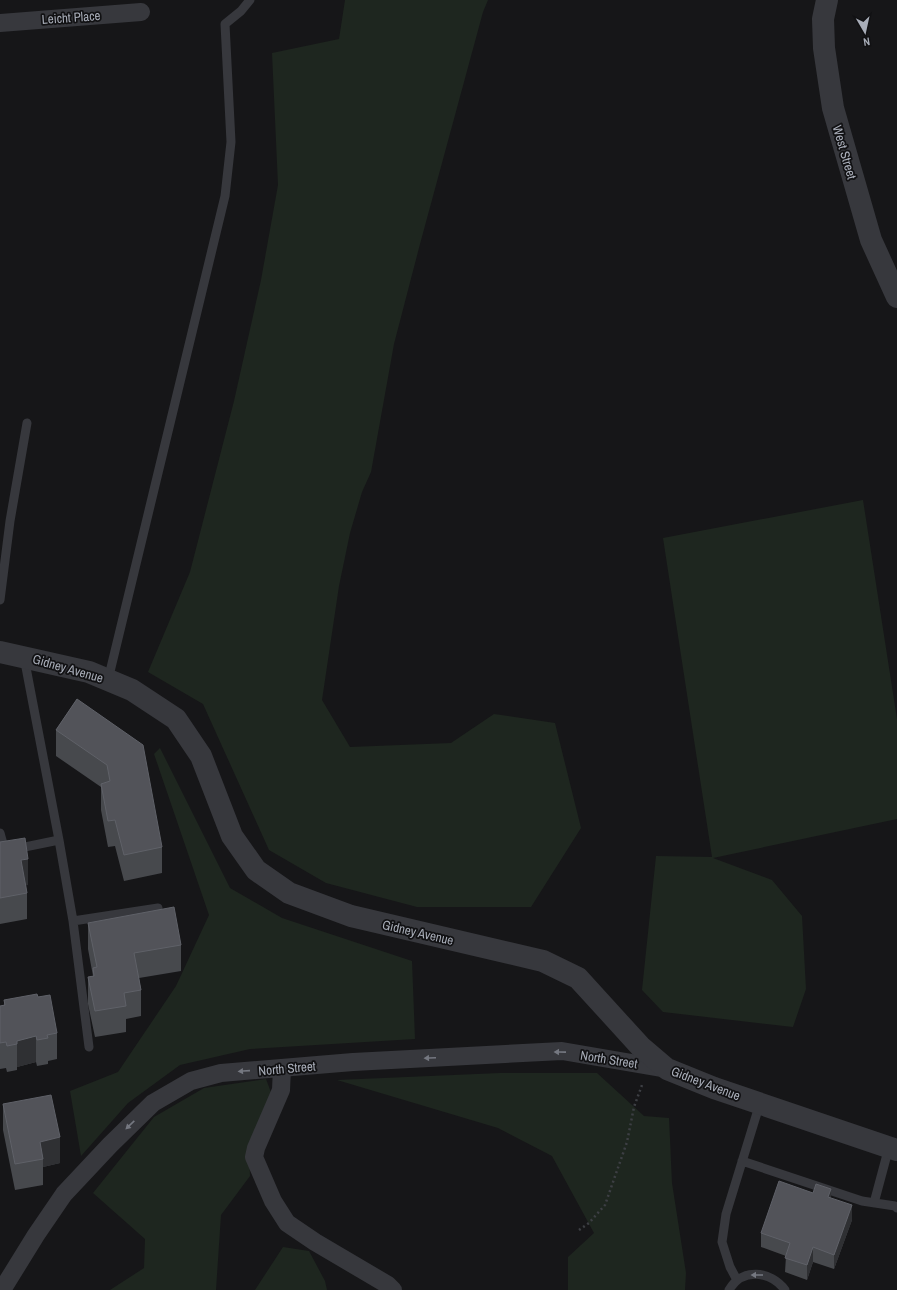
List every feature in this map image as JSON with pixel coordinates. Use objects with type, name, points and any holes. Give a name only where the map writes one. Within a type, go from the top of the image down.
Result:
[{"type":"street","name":"West Street","points":[[827,0],[823,19],[824,48],[833,108],[871,240],[897,297]]},
{"type":"street","name":"Leicht Place","points":[[0,23],[141,12]]},
{"type":"street","name":"Gidney Avenue","points":[[0,652],[24,656],[89,672],[132,690],[176,719],[201,756],[232,836],[256,870],[289,893],[351,916],[544,961],[578,978],[658,1067],[714,1088],[893,1149]]},
{"type":"street","name":"North Street","points":[[2,1290],[36,1235],[64,1194],[110,1145],[153,1103],[191,1081],[221,1073],[353,1062],[562,1051],[658,1067]]},
{"type":"street","points":[[282,1068],[281,1090],[256,1148],[254,1157],[273,1201],[287,1223],[315,1242],[388,1285],[393,1290]]},
{"type":"lane","points":[[108,680],[225,196],[231,142],[225,24],[241,11],[250,0]]},
{"type":"lane","points":[[0,600],[10,521],[27,423]]},
{"type":"lane","points":[[24,656],[73,921],[89,1047]]},
{"type":"lane","points":[[0,833],[2,851],[59,840]]},
{"type":"lane","points":[[73,921],[158,908]]},
{"type":"lane","points":[[737,1280],[730,1267],[722,1242],[726,1214],[760,1103]]},
{"type":"lane","points":[[874,1203],[893,1149]]},
{"type":"lane","points":[[742,1160],[862,1201],[897,1208]]},
{"type":"lane","points":[[729,1290],[737,1280],[747,1275],[758,1274],[768,1276],[778,1281],[785,1290]]},
{"type":"path","points":[[579,1230],[589,1224],[605,1205],[627,1142],[634,1107],[658,1067]]},
{"type":"shaded area","points":[[345,0],[488,0],[483,12],[394,344],[371,472],[362,492],[350,533],[339,586],[322,700],[350,747],[451,743],[494,714],[555,723],[581,828],[531,907],[417,907],[326,883],[269,850],[203,704],[148,672],[190,572],[234,401],[261,280],[278,185],[272,53],[339,39]]},
{"type":"shaded area","points":[[863,500],[897,719],[897,819],[713,858],[772,880],[802,916],[806,989],[793,1027],[663,1012],[642,990],[656,856],[712,857],[663,538]]},
{"type":"shaded area","points":[[160,748],[230,888],[282,918],[412,961],[415,1039],[250,1049],[180,1065],[128,1103],[81,1156],[70,1091],[118,1072],[176,986],[209,915],[154,754]]},
{"type":"shaded area","points":[[500,1073],[597,1073],[644,1116],[669,1118],[672,1183],[686,1273],[685,1290],[568,1290],[568,1257],[594,1233],[552,1156],[498,1128],[337,1080]]},
{"type":"shaded area","points":[[266,1079],[272,1095],[249,1153],[250,1176],[221,1215],[216,1290],[110,1290],[144,1268],[145,1239],[93,1193],[154,1117],[204,1088]]},
{"type":"shaded area","points":[[283,1247],[309,1251],[325,1281],[327,1290],[255,1290]]},
{"type":"building","points":[[77,699],[143,745],[162,847],[124,855],[115,820],[108,821],[101,784],[110,781],[107,765],[56,730]]},
{"type":"building","points":[[25,838],[28,859],[21,860],[27,893],[0,898],[0,842]]},
{"type":"building","points":[[174,907],[181,945],[134,953],[141,990],[124,993],[126,1006],[95,1011],[88,977],[94,976],[93,968],[97,967],[88,923]]},
{"type":"building","points":[[37,994],[38,997],[50,995],[57,1033],[47,1035],[48,1038],[37,1040],[36,1036],[17,1041],[17,1044],[7,1046],[6,1042],[0,1043],[0,1006],[5,1005],[4,1000]]},
{"type":"building","points":[[51,1095],[60,1137],[40,1142],[43,1159],[15,1164],[3,1104]]},
{"type":"building","points":[[779,1181],[813,1193],[816,1184],[831,1189],[828,1197],[852,1205],[834,1255],[813,1247],[807,1265],[785,1258],[790,1243],[761,1233]]}]
